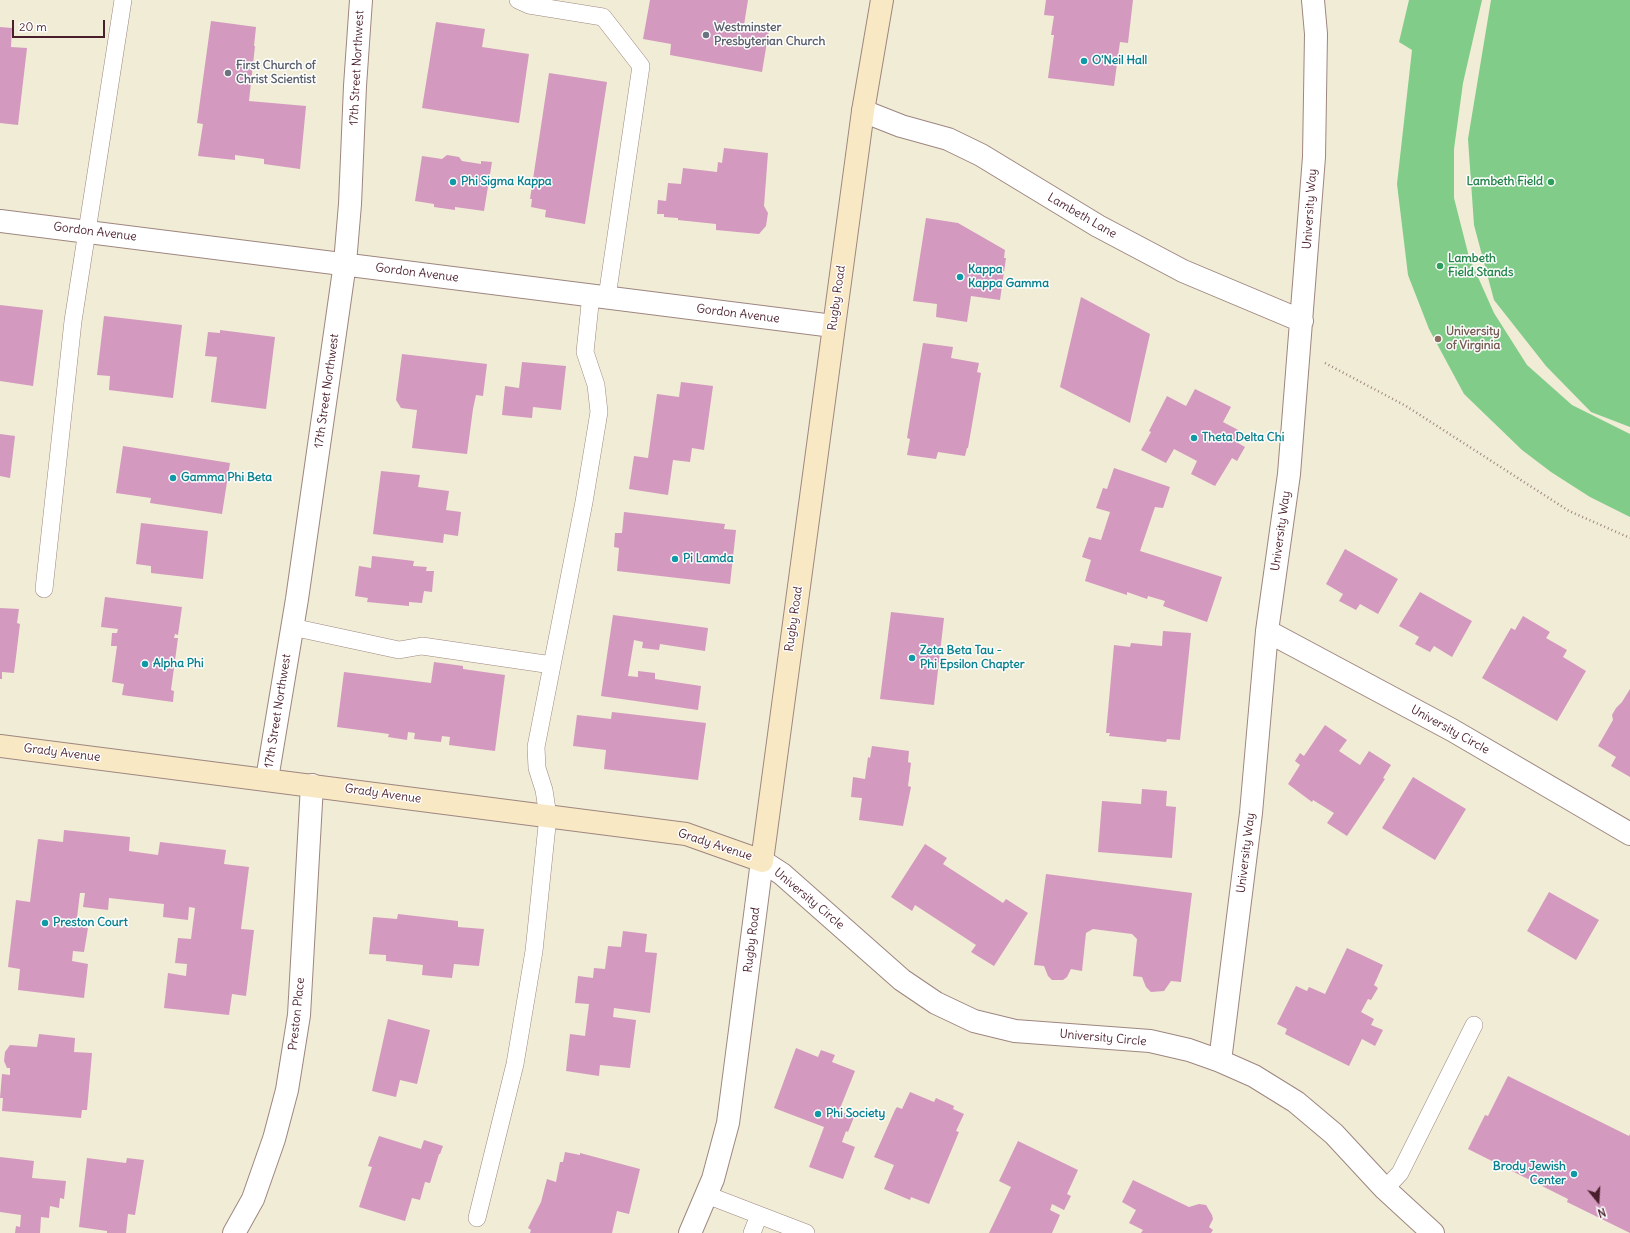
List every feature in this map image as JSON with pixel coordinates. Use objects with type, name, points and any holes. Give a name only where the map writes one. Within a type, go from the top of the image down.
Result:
[{"type":"main road","name":"Rugby Road","points":[[762,861],[862,111],[882,0]]},
{"type":"main road","name":"Grady Avenue","points":[[0,746],[267,779],[686,834],[762,861]]},
{"type":"street","name":"17th Street Northwest","points":[[267,779],[292,627],[345,263],[350,204],[355,86],[361,0]]},
{"type":"street","name":"University Way","points":[[1220,1061],[1251,813],[1268,631],[1289,474],[1300,349],[1314,157],[1316,34],[1313,0]]},
{"type":"street","name":"Lambeth Lane","points":[[862,111],[901,126],[948,139],[980,155],[1098,226],[1183,271],[1302,321]]},
{"type":"street","name":"Gordon Avenue","points":[[0,221],[345,263],[833,326]]},
{"type":"street","name":"University Circle","points":[[1268,631],[1452,730],[1630,834]]},
{"type":"street","name":"Preston Place","points":[[234,1233],[253,1199],[274,1139],[288,1090],[299,1015],[312,785]]},
{"type":"street","name":"University Circle","points":[[762,861],[782,874],[902,980],[936,1004],[974,1021],[1015,1031],[1150,1041],[1189,1050],[1220,1061],[1254,1076],[1296,1102],[1334,1134],[1385,1189],[1433,1233]]},
{"type":"street","name":"Rugby Road","points":[[690,1233],[713,1179],[728,1122],[762,861]]},
{"type":"lane","points":[[44,589],[73,321],[123,0]]},
{"type":"lane","points":[[477,1218],[515,1064],[534,951],[548,816],[544,790],[537,768],[536,747],[584,502],[599,412],[596,385],[585,352],[599,296],[641,66],[604,17],[529,6],[518,0]]},
{"type":"lane","points":[[292,627],[399,650],[422,646],[552,665]]},
{"type":"lane","points":[[1385,1189],[1400,1173],[1474,1025]]},
{"type":"lane","points":[[707,1195],[806,1233]]},
{"type":"lane","points":[[752,1233],[759,1215]]},
{"type":"path","points":[[1300,349],[1406,406],[1569,511],[1630,538]]},
{"type":"green space","name":"Lambeth Field Stands","points":[[1409,0],[1482,0],[1463,83],[1454,149],[1454,198],[1469,257],[1494,313],[1527,365],[1572,405],[1630,434],[1630,517],[1590,497],[1551,472],[1522,450],[1464,394],[1429,329],[1408,275],[1397,184],[1412,50],[1399,42]]},
{"type":"green space","name":"Lambeth Field","points":[[1491,0],[1630,0],[1630,427],[1591,412],[1546,366],[1494,300],[1474,225],[1468,139]]},
{"type":"building","name":"Westminster Presbyterian Church","points":[[650,0],[748,0],[744,25],[769,30],[762,72],[670,55],[671,44],[643,39]]},
{"type":"building","name":"O'Neil Hall","points":[[1046,0],[1133,0],[1128,43],[1120,42],[1114,86],[1048,78],[1054,35],[1051,35],[1054,16],[1044,15]]},
{"type":"building","name":"First Church of Christ Scientist","points":[[211,21],[256,27],[249,101],[306,106],[300,169],[264,164],[264,159],[235,155],[235,160],[198,156],[203,124],[197,123]]},
{"type":"building","points":[[436,22],[485,29],[482,47],[529,54],[519,123],[422,108]]},
{"type":"building","points":[[0,27],[12,28],[11,47],[27,48],[18,125],[0,123]]},
{"type":"building","points":[[549,73],[607,82],[585,224],[545,217],[546,210],[531,207],[532,199],[530,199]]},
{"type":"building","points":[[724,148],[768,153],[764,206],[768,213],[766,226],[759,234],[716,230],[716,224],[678,220],[678,218],[664,217],[664,214],[657,214],[658,200],[666,201],[668,183],[681,184],[683,168],[717,172],[718,162],[722,163]]},
{"type":"building","name":"Phi Sigma Kappa","points":[[447,155],[459,157],[462,161],[481,164],[481,161],[492,162],[484,211],[455,207],[455,210],[434,207],[434,204],[415,201],[422,156],[442,159]]},
{"type":"building","name":"Kappa Kappa Gamma","points":[[926,218],[958,223],[1005,250],[1004,258],[1006,258],[1000,300],[971,296],[967,322],[936,317],[937,304],[913,301]]},
{"type":"building","points":[[1081,297],[1150,334],[1130,423],[1060,387]]},
{"type":"building","points":[[0,305],[43,310],[33,386],[0,381]]},
{"type":"building","points":[[104,316],[182,325],[173,398],[109,390],[110,376],[97,375]]},
{"type":"building","points":[[220,330],[275,337],[266,409],[211,402],[217,357],[205,356],[208,332],[220,333]]},
{"type":"building","points":[[923,343],[953,347],[951,358],[979,363],[977,372],[981,373],[968,448],[965,456],[938,452],[936,459],[907,455],[910,439],[907,438]]},
{"type":"building","points":[[402,354],[487,364],[483,396],[476,395],[467,454],[412,448],[417,410],[401,408],[396,400]]},
{"type":"building","points":[[522,362],[566,366],[561,410],[533,407],[532,418],[502,415],[505,386],[519,388]]},
{"type":"building","points":[[681,382],[713,386],[704,450],[692,448],[690,462],[673,460],[668,495],[629,489],[634,456],[648,458],[657,394],[679,397]]},
{"type":"building","name":"Theta Delta Chi","points":[[1195,389],[1231,407],[1223,422],[1244,433],[1238,443],[1245,447],[1237,461],[1232,458],[1215,486],[1191,474],[1197,461],[1174,449],[1166,463],[1141,450],[1151,432],[1149,431],[1167,396],[1186,406]]},
{"type":"building","points":[[0,434],[15,436],[10,478],[0,476]]},
{"type":"building","name":"Gamma Phi Beta","points":[[123,446],[230,463],[222,514],[150,503],[151,498],[116,493]]},
{"type":"building","points":[[1114,468],[1170,487],[1163,508],[1155,507],[1140,551],[1222,577],[1207,622],[1163,606],[1165,601],[1148,596],[1147,599],[1127,592],[1127,595],[1085,581],[1091,560],[1082,557],[1089,537],[1101,540],[1110,512],[1096,508],[1103,488],[1107,489]]},
{"type":"building","points":[[381,471],[420,475],[418,487],[449,491],[446,510],[461,512],[458,536],[444,534],[443,543],[373,534]]},
{"type":"building","name":"Pi Lamda","points":[[624,512],[725,524],[724,529],[736,530],[730,584],[617,571],[619,548],[614,547],[615,533],[622,533]]},
{"type":"building","points":[[141,523],[208,531],[203,579],[151,573],[151,566],[136,564]]},
{"type":"building","points":[[1345,549],[1398,579],[1378,614],[1360,604],[1356,610],[1339,601],[1343,594],[1326,584]]},
{"type":"building","points":[[372,556],[414,561],[413,566],[427,567],[426,571],[434,571],[432,592],[424,591],[422,603],[409,602],[409,606],[367,602],[368,598],[355,596],[359,566],[371,568]]},
{"type":"building","points":[[1420,592],[1472,621],[1452,657],[1434,646],[1430,652],[1415,644],[1419,637],[1399,626]]},
{"type":"building","name":"Alpha Phi","points":[[105,597],[182,607],[178,635],[175,634],[174,638],[178,638],[171,690],[174,691],[173,702],[122,695],[124,684],[112,682],[117,646],[111,646],[112,633],[117,633],[118,629],[101,627]]},
{"type":"building","points":[[0,608],[19,609],[17,623],[20,624],[14,673],[2,672],[2,679],[0,679]]},
{"type":"building","name":"Zeta Beta Tau - Phi Epsilon Chapter","points":[[891,612],[944,618],[934,705],[880,699]]},
{"type":"building","points":[[613,615],[708,628],[705,651],[660,644],[659,650],[642,648],[643,642],[634,640],[628,676],[638,677],[638,671],[655,673],[655,679],[701,686],[698,710],[601,696]]},
{"type":"building","points":[[1523,616],[1550,632],[1546,638],[1567,650],[1563,657],[1586,671],[1557,721],[1482,678],[1511,628],[1515,630]]},
{"type":"building","points":[[1163,631],[1191,633],[1180,740],[1167,739],[1166,742],[1109,736],[1110,733],[1106,733],[1114,645],[1130,647],[1131,643],[1162,646]]},
{"type":"building","points":[[434,662],[463,666],[463,669],[505,675],[495,751],[449,745],[450,737],[442,736],[441,742],[414,739],[415,733],[408,732],[407,740],[388,737],[389,734],[337,727],[344,672],[431,683]]},
{"type":"building","points":[[1630,689],[1630,777],[1611,766],[1616,757],[1598,746],[1613,720],[1612,715]]},
{"type":"building","points":[[612,712],[706,723],[698,780],[604,769],[606,750],[573,746],[577,715],[611,719]]},
{"type":"building","points":[[1325,725],[1347,740],[1339,751],[1360,765],[1369,751],[1391,765],[1383,778],[1385,779],[1347,836],[1327,823],[1334,813],[1313,800],[1312,802],[1288,784],[1300,765],[1295,761],[1300,753],[1304,756]]},
{"type":"building","points":[[872,746],[909,751],[908,762],[911,763],[908,786],[911,787],[903,826],[859,820],[862,798],[851,797],[853,777],[865,779],[868,757],[870,758]]},
{"type":"building","points":[[1413,777],[1466,809],[1435,860],[1382,828]]},
{"type":"building","points":[[1142,789],[1167,791],[1166,806],[1176,807],[1172,858],[1098,852],[1102,801],[1141,804]]},
{"type":"building","name":"Preston Court","points":[[64,830],[130,837],[129,851],[158,855],[160,842],[226,850],[224,864],[249,867],[241,929],[254,930],[246,996],[232,994],[229,1015],[164,1008],[168,973],[186,976],[187,964],[175,963],[178,938],[191,939],[195,908],[189,907],[188,920],[163,917],[164,904],[109,898],[108,910],[83,907],[85,893],[80,893],[76,926],[88,928],[84,952],[73,951],[72,961],[88,964],[84,998],[18,990],[20,969],[8,967],[16,900],[30,902],[38,839],[63,842]]},
{"type":"building","points":[[925,844],[947,858],[943,864],[1003,903],[1006,899],[1028,913],[994,966],[971,952],[976,945],[915,905],[912,911],[891,897]]},
{"type":"building","points":[[1046,874],[1192,893],[1181,982],[1171,981],[1164,991],[1151,992],[1146,987],[1142,977],[1133,976],[1137,939],[1132,934],[1093,929],[1086,933],[1082,971],[1071,969],[1067,977],[1063,980],[1052,980],[1048,976],[1044,966],[1034,965]]},
{"type":"building","points":[[1549,892],[1599,920],[1576,960],[1527,931]]},
{"type":"building","points":[[398,914],[458,921],[458,927],[484,929],[479,966],[454,964],[452,978],[422,975],[423,965],[386,961],[386,955],[369,954],[373,917],[397,919]]},
{"type":"building","points":[[623,931],[647,934],[645,952],[657,953],[650,1013],[614,1008],[613,1017],[636,1020],[630,1068],[600,1065],[599,1076],[566,1071],[570,1034],[585,1036],[589,1004],[575,1003],[578,976],[593,978],[594,968],[605,969],[608,946],[621,947]]},
{"type":"building","points":[[1347,948],[1383,965],[1374,985],[1378,988],[1371,1000],[1368,999],[1361,1012],[1374,1019],[1371,1025],[1383,1030],[1375,1046],[1362,1039],[1349,1066],[1285,1034],[1287,1029],[1277,1024],[1296,986],[1307,991],[1309,987],[1325,994]]},
{"type":"building","points":[[388,1019],[430,1030],[417,1084],[400,1080],[396,1097],[372,1091]]},
{"type":"building","points":[[39,1034],[75,1038],[74,1052],[92,1053],[87,1110],[82,1110],[81,1118],[2,1111],[3,1098],[0,1098],[2,1074],[10,1075],[10,1068],[7,1068],[4,1061],[5,1052],[10,1045],[37,1047]]},
{"type":"building","name":"Phi Society","points":[[796,1048],[818,1057],[821,1050],[835,1055],[832,1062],[855,1071],[839,1111],[854,1117],[842,1142],[855,1147],[843,1179],[809,1167],[824,1127],[774,1108]]},
{"type":"building","name":"Brody Jewish Center","points":[[1508,1076],[1629,1136],[1630,1134],[1630,1233],[1567,1202],[1568,1199],[1468,1149],[1485,1115],[1488,1116]]},
{"type":"building","points":[[910,1092],[934,1102],[936,1098],[954,1106],[953,1109],[964,1114],[956,1131],[959,1132],[929,1204],[911,1197],[910,1200],[884,1189],[894,1165],[874,1157],[895,1110],[897,1107],[902,1109]]},
{"type":"building","points":[[379,1136],[421,1149],[424,1140],[443,1146],[430,1183],[425,1182],[420,1200],[412,1198],[405,1221],[359,1207],[372,1167],[368,1166]]},
{"type":"building","points":[[1018,1141],[1078,1170],[1067,1194],[1071,1196],[1064,1210],[1052,1204],[1050,1210],[1060,1215],[1052,1233],[989,1233],[1011,1187],[999,1181]]},
{"type":"building","points":[[565,1152],[580,1155],[580,1153],[640,1169],[629,1214],[617,1211],[612,1233],[530,1233],[531,1230],[528,1228],[541,1202],[547,1179],[556,1182],[560,1162],[563,1162]]},
{"type":"building","points":[[0,1157],[34,1161],[32,1178],[66,1181],[64,1199],[60,1198],[59,1208],[50,1206],[49,1218],[41,1217],[40,1233],[15,1233],[16,1226],[20,1227],[21,1215],[0,1212]]},
{"type":"building","points":[[87,1158],[126,1163],[127,1158],[144,1160],[135,1215],[128,1214],[126,1233],[107,1233],[107,1231],[79,1227]]},
{"type":"building","points":[[1133,1180],[1189,1207],[1199,1204],[1206,1205],[1212,1215],[1213,1219],[1209,1227],[1213,1230],[1211,1233],[1141,1233],[1143,1230],[1129,1223],[1136,1210],[1122,1202]]},
{"type":"place","name":"Westminster Presbyterian Church","points":[[706,35]]},
{"type":"place","name":"O'Neil Hall","points":[[1084,61]]},
{"type":"place","name":"First Church of Christ Scientist","points":[[228,73]]},
{"type":"place","name":"Phi Sigma Kappa","points":[[453,182]]},
{"type":"place","name":"Lambeth Field","points":[[1551,182]]},
{"type":"place","name":"Lambeth Field Stands","points":[[1440,266]]},
{"type":"place","name":"Kappa Kappa Gamma","points":[[960,277]]},
{"type":"place","name":"University of Virginia","points":[[1438,339]]},
{"type":"place","name":"Theta Delta Chi","points":[[1194,438]]},
{"type":"place","name":"Gamma Phi Beta","points":[[173,478]]},
{"type":"place","name":"Pi Lamda","points":[[675,559]]},
{"type":"place","name":"Zeta Beta Tau - Phi Epsilon Chapter","points":[[912,658]]},
{"type":"place","name":"Alpha Phi","points":[[145,664]]},
{"type":"place","name":"Preston Court","points":[[45,923]]},
{"type":"place","name":"Phi Society","points":[[818,1114]]},
{"type":"place","name":"Brody Jewish Center","points":[[1574,1174]]}]
